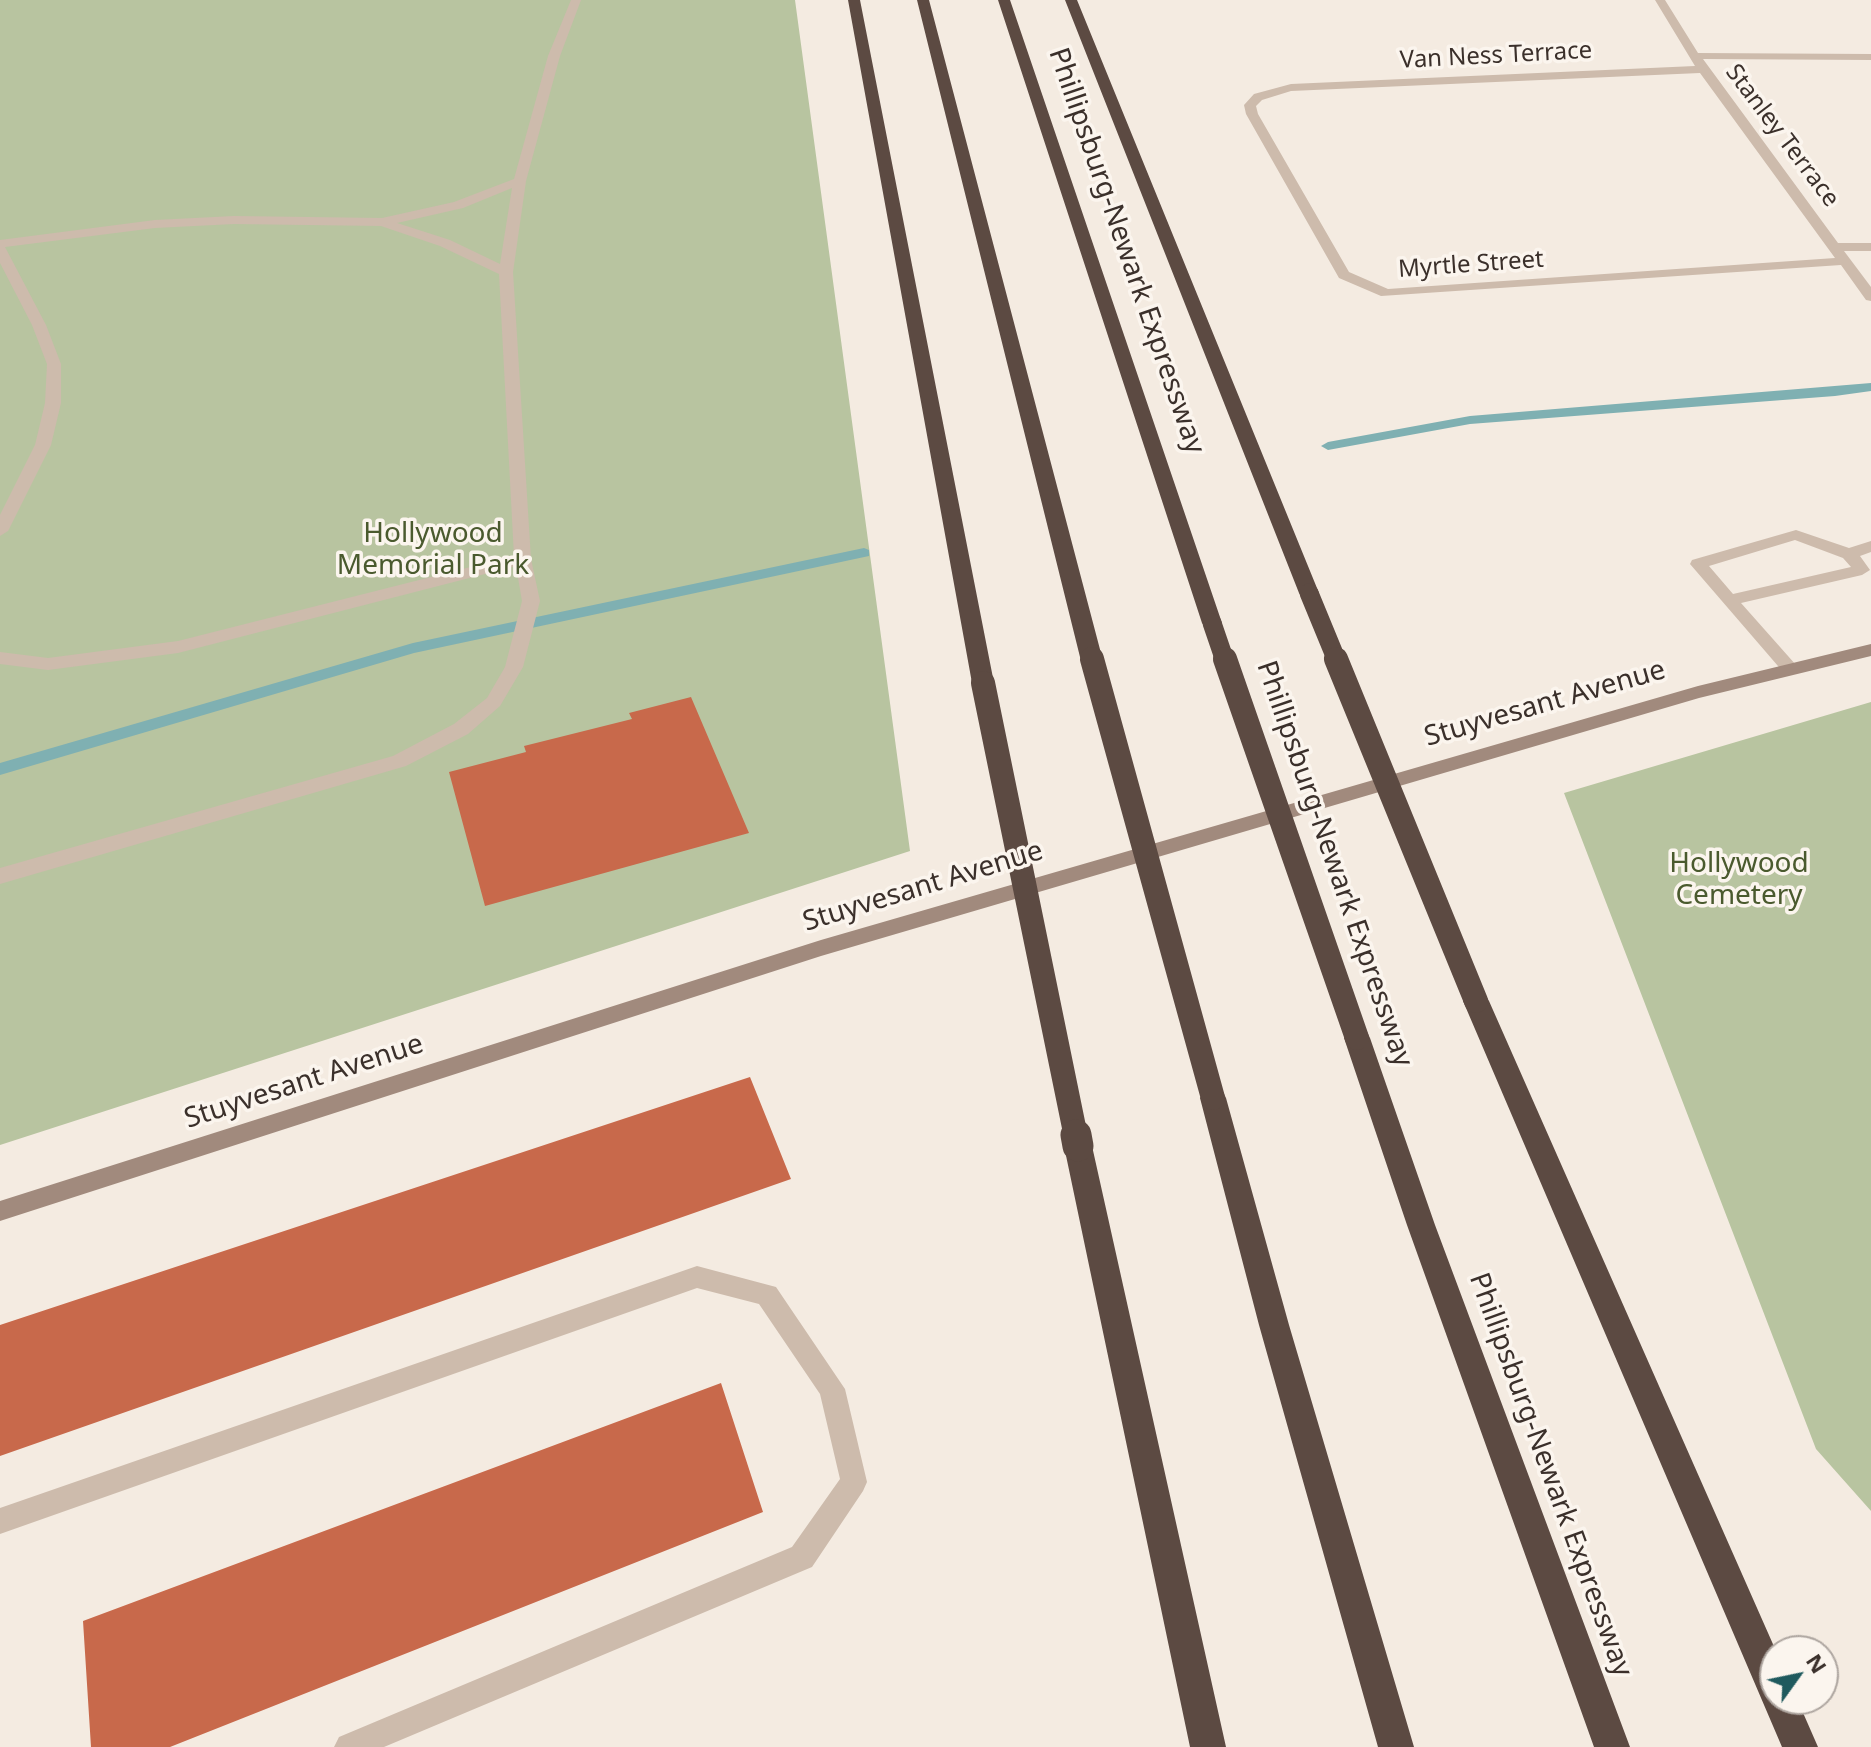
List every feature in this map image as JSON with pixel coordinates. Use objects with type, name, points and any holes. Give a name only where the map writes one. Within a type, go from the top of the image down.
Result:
[{"type":"highway","points":[[854,0],[983,683],[1078,1146],[1208,1747]]},
{"type":"highway","points":[[923,0],[1091,657],[1274,1325],[1396,1747]]},
{"type":"highway","name":"Phillipsburg-Newark Expressway","points":[[1004,0],[1212,623],[1426,1240],[1612,1747]]},
{"type":"highway","name":"Phillipsburg-Newark Expressway","points":[[1071,0],[1476,1001],[1759,1651]]},
{"type":"highway","points":[[1787,1715],[1800,1747]]},
{"type":"main road","name":"Stuyvesant Avenue","points":[[0,1211],[821,948],[1533,738],[1871,650]]},
{"type":"street","points":[[0,876],[399,761],[461,729],[494,702],[514,667],[531,601],[523,559],[506,272],[520,181],[554,56],[576,0]]},
{"type":"street","name":"Stanley Terrace","points":[[1660,0],[1703,69],[1871,297]]},
{"type":"street","points":[[1695,56],[1871,57]]},
{"type":"street","name":"Van Ness Terrace","points":[[1291,88],[1703,69]]},
{"type":"street","name":"Myrtle Street","points":[[1291,88],[1258,97],[1250,105],[1252,114],[1344,275],[1386,293],[1846,261]]},
{"type":"street","points":[[0,531],[43,445],[53,403],[54,364],[39,325],[0,247],[155,224],[234,220],[382,222],[458,205],[520,181]]},
{"type":"street","points":[[382,222],[445,243],[506,272]]},
{"type":"street","points":[[1837,247],[1871,247]]},
{"type":"street","points":[[1729,600],[1866,574],[1849,554],[1796,535],[1698,564],[1729,600],[1790,669]]},
{"type":"street","points":[[1849,554],[1871,546]]},
{"type":"street","points":[[0,658],[48,664],[113,658],[178,647],[523,559]]},
{"type":"street","points":[[0,1521],[697,1277],[767,1295],[832,1389],[854,1482],[802,1557],[349,1747]]},
{"type":"green space","name":"Hollywood Memorial Park","points":[[0,0],[795,0],[910,851],[0,1145]]},
{"type":"green space","name":"Hollywood Cemetery","points":[[1871,702],[1871,1511],[1816,1449],[1564,793]]},
{"type":"building","points":[[691,697],[749,833],[485,906],[449,772],[526,752],[524,746],[632,719],[629,713]]},
{"type":"building","points":[[750,1077],[791,1179],[0,1456],[0,1325]]},
{"type":"building","points":[[721,1383],[763,1512],[170,1747],[91,1747],[83,1621]]},
{"type":"waterway","points":[[1328,446],[1470,420],[1871,387]]},
{"type":"waterway","points":[[0,769],[413,648],[864,553]]}]
